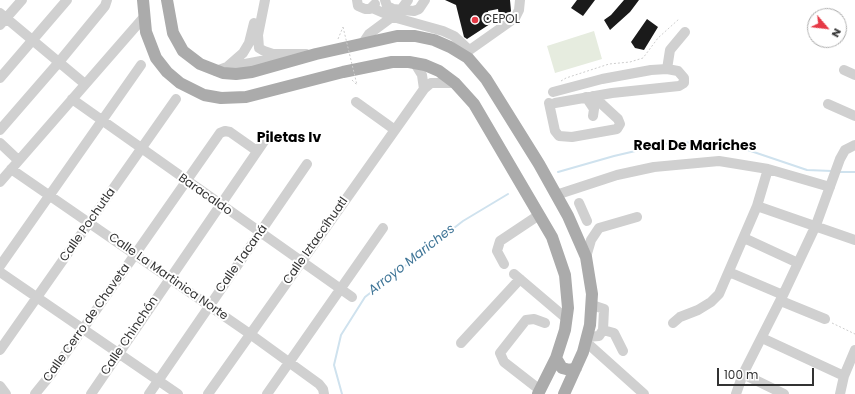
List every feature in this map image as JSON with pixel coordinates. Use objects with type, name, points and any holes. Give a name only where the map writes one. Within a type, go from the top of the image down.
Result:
[{"type":"main road","points":[[143,0],[144,18],[151,49],[167,72],[189,88],[214,98],[246,97],[392,62],[414,62],[433,68],[455,83],[474,104],[552,237],[563,268],[568,297],[567,319],[563,339],[556,358],[539,392]]},
{"type":"main road","points":[[167,0],[169,19],[178,44],[194,61],[222,69],[230,74],[244,74],[334,49],[396,36],[415,36],[442,43],[466,52],[486,79],[556,195],[568,216],[586,258],[591,281],[592,305],[586,340],[576,368],[564,394]]},
{"type":"main road","points":[[556,358],[562,368],[570,370],[576,368]]},
{"type":"street","points":[[22,0],[2,19],[33,40],[86,84]]},
{"type":"street","points":[[0,78],[67,0]]},
{"type":"street","points":[[0,130],[59,62],[105,6],[108,0]]},
{"type":"street","points":[[236,61],[244,53],[249,44],[260,0]]},
{"type":"street","points":[[265,0],[257,43],[259,48],[267,52]]},
{"type":"street","points":[[357,0],[358,6],[365,9],[372,8],[397,14],[454,36],[466,52],[515,18],[519,10],[520,0]]},
{"type":"street","points":[[372,8],[380,0]]},
{"type":"street","points":[[385,0],[390,8],[397,14],[416,11],[425,0]]},
{"type":"street","points":[[363,43],[369,34],[397,14],[408,0]]},
{"type":"street","points":[[0,182],[144,18]]},
{"type":"street","points":[[667,68],[670,50],[685,32]]},
{"type":"street","points":[[222,69],[236,61],[267,52],[316,54]]},
{"type":"street","points":[[414,62],[422,75],[424,89]]},
{"type":"street","points":[[0,266],[142,65]]},
{"type":"street","points":[[553,92],[562,85],[580,85],[667,68],[681,72],[684,78],[684,83],[679,86],[653,88],[590,97],[568,100],[552,103],[555,131],[559,136],[572,137],[616,129],[620,124],[618,119],[590,97],[580,85]]},
{"type":"street","points":[[844,70],[855,75]]},
{"type":"street","points":[[424,89],[431,83],[455,83]]},
{"type":"street","points":[[562,85],[568,100]]},
{"type":"street","name":"Calle Iztaccíhuatl","points":[[208,394],[424,89]]},
{"type":"street","points":[[590,97],[594,109],[593,116]]},
{"type":"street","name":"Baracaldo","points":[[72,99],[220,206],[352,297]]},
{"type":"street","name":"Calle Pochutla","points":[[0,350],[176,99]]},
{"type":"street","points":[[356,102],[395,130]]},
{"type":"street","points":[[828,104],[855,116]]},
{"type":"street","name":"Calle Cerro de Chaveta","points":[[35,394],[52,373],[220,133],[225,131],[230,132],[257,151]]},
{"type":"street","name":"Calle Chinchón","points":[[91,394],[265,140]]},
{"type":"street","points":[[0,143],[18,160]]},
{"type":"street","points":[[736,394],[743,374],[782,298],[816,225],[842,154],[855,145]]},
{"type":"street","points":[[556,195],[617,175],[654,167],[719,161],[768,169],[831,183]]},
{"type":"street","name":"Calle Tacaná","points":[[149,394],[307,164]]},
{"type":"street","name":"Calle La Martinica Norte","points":[[11,168],[250,334],[289,362],[323,391]]},
{"type":"street","points":[[673,323],[680,317],[694,313],[711,302],[719,294],[730,272],[757,206],[768,169]]},
{"type":"street","points":[[757,206],[816,225],[855,240]]},
{"type":"street","points":[[568,216],[581,207],[587,221]]},
{"type":"street","points":[[504,264],[497,251],[500,241],[539,215]]},
{"type":"street","points":[[586,258],[591,240],[599,228],[637,218]]},
{"type":"street","points":[[267,394],[383,228]]},
{"type":"street","points":[[744,238],[798,263]]},
{"type":"street","points":[[0,272],[178,394]]},
{"type":"street","points":[[730,272],[825,319]]},
{"type":"street","points":[[462,343],[517,276],[567,319]]},
{"type":"street","points":[[592,305],[604,309],[603,330],[599,336],[586,340],[644,394]]},
{"type":"street","points":[[539,392],[504,362],[500,353],[526,320],[534,319],[545,323]]},
{"type":"street","points":[[603,330],[614,333],[623,351]]},
{"type":"street","points":[[762,338],[844,376]]},
{"type":"street","points":[[840,394],[844,376],[855,350]]},
{"type":"street","points":[[743,374],[784,394]]},
{"type":"street","points":[[0,386],[6,394]]},
{"type":"path","points":[[562,85],[566,78],[609,64],[630,62],[643,58],[658,38],[679,19]]},
{"type":"path","points":[[334,49],[343,27],[357,85]]},
{"type":"path","points":[[825,319],[855,334]]},
{"type":"shaded area","points":[[594,31],[602,59],[555,73],[547,46]]},
{"type":"building","name":"CEPOL","points":[[445,0],[510,0],[511,11],[509,14],[499,16],[498,9],[488,11],[490,24],[467,39],[464,37],[456,5]]},
{"type":"building","points":[[577,0],[595,0],[583,16],[571,8]]},
{"type":"building","points":[[624,0],[639,0],[630,12],[610,30],[604,20],[611,15]]},
{"type":"building","points":[[647,19],[658,27],[644,50],[635,48],[631,42]]},
{"type":"waterway","name":"Arroyo Mariches","points":[[558,172],[614,156],[674,142],[730,144],[807,170],[832,171]]},
{"type":"waterway","name":"Arroyo Mariches","points":[[838,172],[855,172]]},
{"type":"waterway","name":"Arroyo Mariches","points":[[342,394],[334,365],[341,335],[365,297],[463,221],[508,194]]},
{"type":"place","name":"CEPOL","points":[[475,20]]},
{"type":"district","name":"Piletas Iv","points":[[289,138]]},
{"type":"district","name":"Real De Mariches","points":[[695,146]]}]
